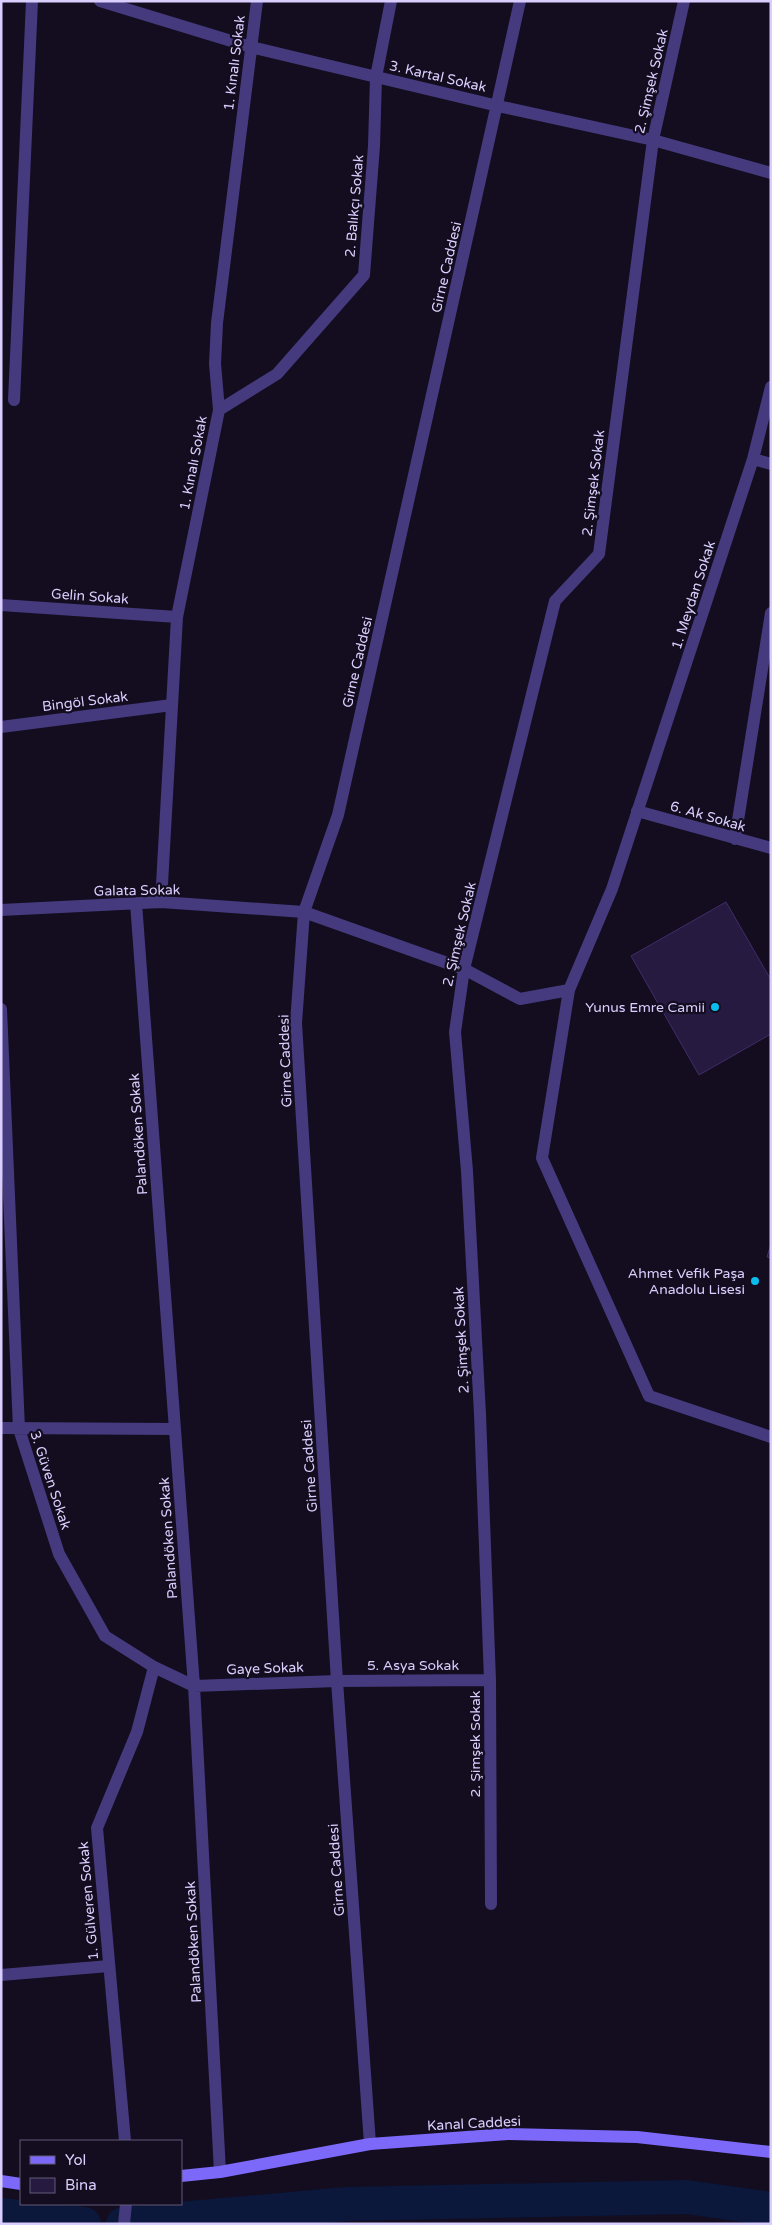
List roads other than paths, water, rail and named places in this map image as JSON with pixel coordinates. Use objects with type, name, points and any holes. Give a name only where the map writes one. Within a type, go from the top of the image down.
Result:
[{"type":"street","points":[[14,400],[32,1]]},
{"type":"street","name":"3. Kartal Sokak","points":[[100,1],[251,48],[653,140],[771,173]]},
{"type":"street","name":"1. Kınalı Sokak","points":[[160,902],[177,617],[219,410],[215,364],[218,323],[257,1]]},
{"type":"street","name":"2. Balıkçı Sokak","points":[[219,410],[277,374],[364,276],[374,146],[376,77],[391,1]]},
{"type":"street","name":"Girne Caddesi","points":[[370,2144],[337,1681],[296,1023],[304,912],[338,816],[520,1]]},
{"type":"street","name":"2. Şimşek Sokak","points":[[491,1904],[490,1680],[470,1220],[456,1032],[464,969],[555,601],[599,554],[653,140],[684,1]]},
{"type":"street","name":"1. Meydan Sokak","points":[[771,387],[753,459],[612,889],[569,990],[542,1158],[649,1396],[771,1437]]},
{"type":"street","points":[[753,459],[771,464]]},
{"type":"street","points":[[1,614],[2,605]]},
{"type":"street","name":"Gelin Sokak","points":[[2,605],[177,617]]},
{"type":"street","points":[[735,839],[771,613]]},
{"type":"street","name":"Bingöl Sokak","points":[[1,726],[172,705]]},
{"type":"street","name":"6. Ak Sokak","points":[[637,811],[771,848]]},
{"type":"street","name":"Galata Sokak","points":[[1,910],[160,902],[304,912],[464,969],[520,999],[569,990]]},
{"type":"street","name":"Palandöken Sokak","points":[[136,903],[194,1686],[220,2172]]},
{"type":"street","name":"3. Güven Sokak","points":[[1,1009],[6,1218],[19,1428],[60,1554],[105,1636],[154,1667],[194,1686]]},
{"type":"street","points":[[1,1428],[175,1429]]},
{"type":"street","name":"1. Gülveren Sokak","points":[[125,2140],[97,1828],[137,1732],[154,1667]]},
{"type":"street","name":"5. Asya Sokak","points":[[337,1681],[490,1680]]},
{"type":"street","name":"Gaye Sokak","points":[[194,1686],[337,1681]]},
{"type":"street","points":[[1,1975],[109,1966]]},
{"type":"street","name":"Kanal Caddesi","points":[[182,2176],[220,2172],[370,2144],[508,2134],[636,2137],[771,2152]]},
{"type":"street","points":[[1,2181],[20,2184]]},
{"type":"street","points":[[124,2224],[126,2205]]},
{"type":"waterway","points":[[123,2224],[346,2204],[686,2197],[771,2209]]},
{"type":"waterway","points":[[1,2215],[84,2224]]},
{"type":"place","name":"Yunus Emre Camii","points":[[715,1007]]},
{"type":"place","name":"Ahmet Vefik Paşa Anadolu Lisesi","points":[[755,1281]]}]
